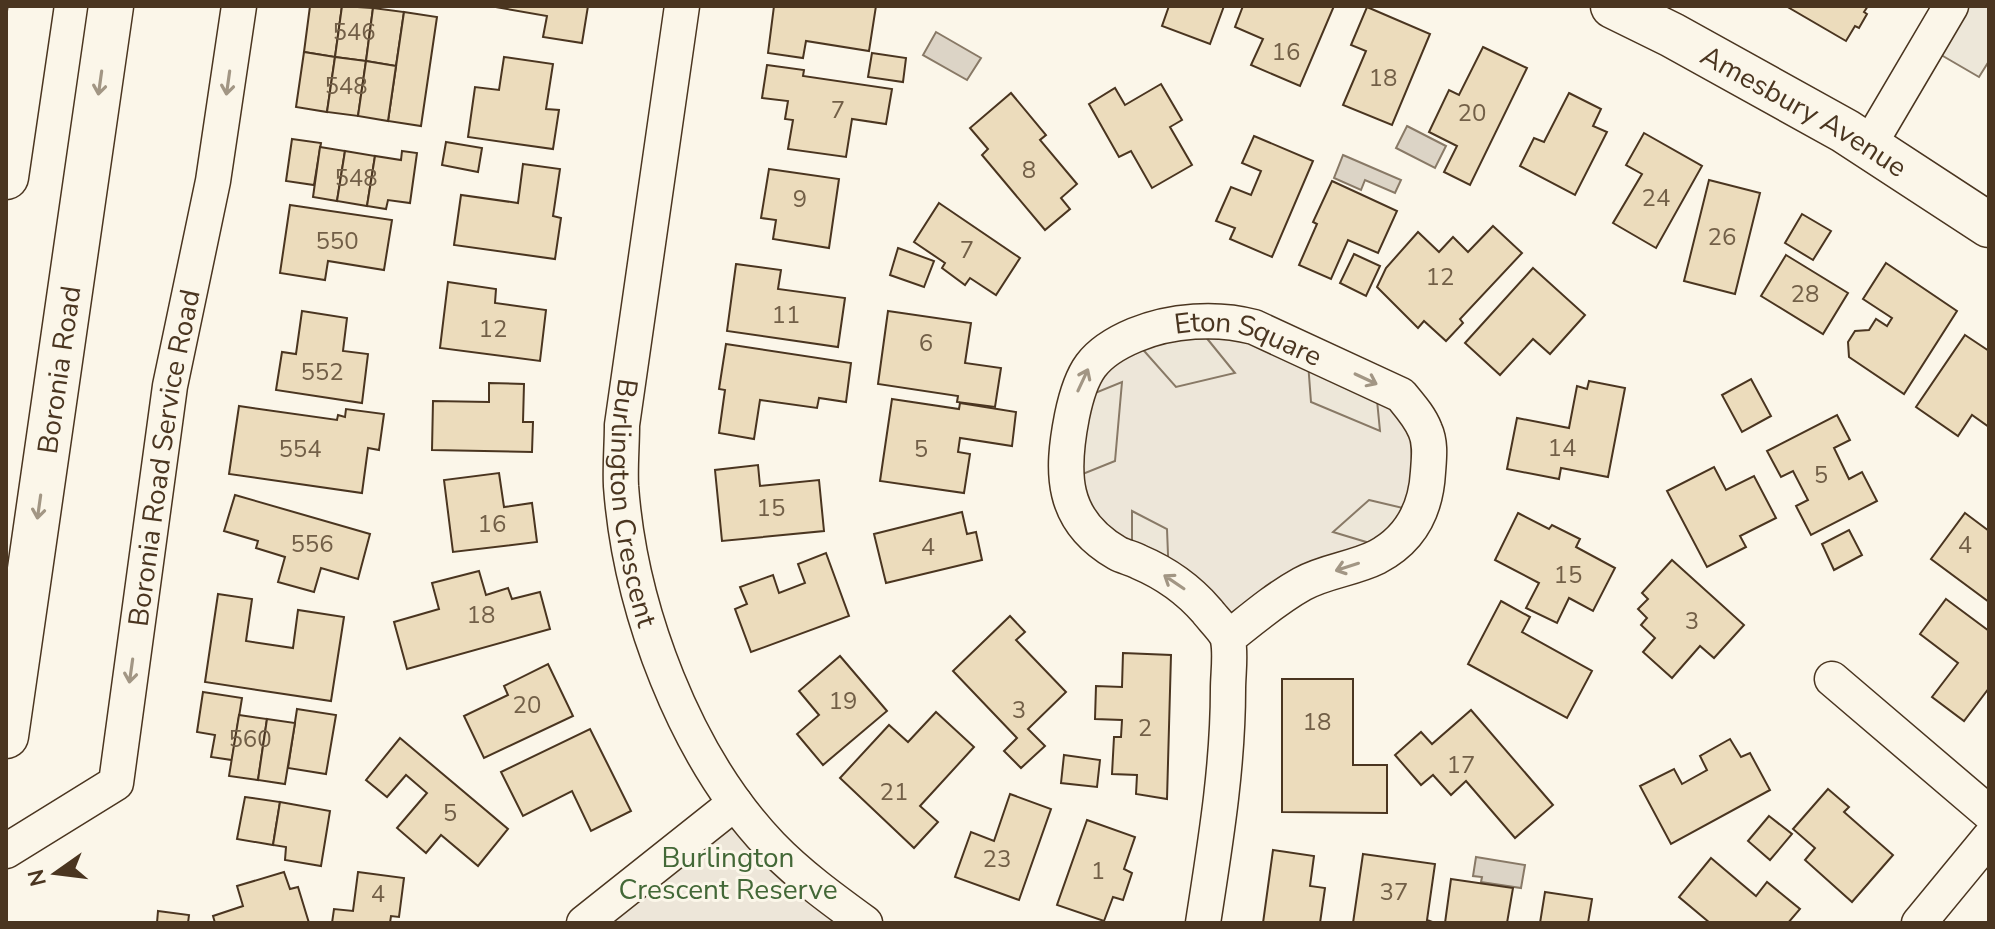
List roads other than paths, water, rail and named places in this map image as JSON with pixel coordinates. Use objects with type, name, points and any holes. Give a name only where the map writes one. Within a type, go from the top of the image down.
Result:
[{"type":"main road","name":"Boronia Road","points":[[6,736],[111,6]]},
{"type":"main road","name":"Amesbury Avenue","points":[[1613,6],[1672,35],[1868,147],[1989,225]]},
{"type":"main road","points":[[6,177],[22,18]]},
{"type":"street","name":"Boronia Road Service Road","points":[[6,851],[116,783],[170,386],[211,193],[239,6]]},
{"type":"street","name":"Burlington Crescent","points":[[682,6],[622,425],[621,486],[631,550],[645,615],[661,659],[692,733],[735,803],[771,846],[814,886],[865,923]]},
{"type":"street","points":[[1868,147],[1951,6]]},
{"type":"street","name":"Eton Square","points":[[1217,321],[1233,321],[1254,327],[1401,395],[1426,431],[1430,452],[1428,479],[1425,498],[1412,529],[1376,557],[1305,582],[1266,607],[1228,638],[1183,588],[1165,575],[1118,554],[1098,540],[1083,523],[1065,481],[1065,451],[1079,383],[1091,364],[1108,350],[1148,330],[1217,321]]},
{"type":"street","points":[[1203,923],[1224,772],[1228,638]]},
{"type":"street","points":[[1832,679],[1989,813]]},
{"type":"street","points":[[584,923],[735,803]]},
{"type":"street","points":[[1919,923],[1989,838]]},
{"type":"park label","name":"Burlington Crescent Reserve","points":[[728,873]]}]
